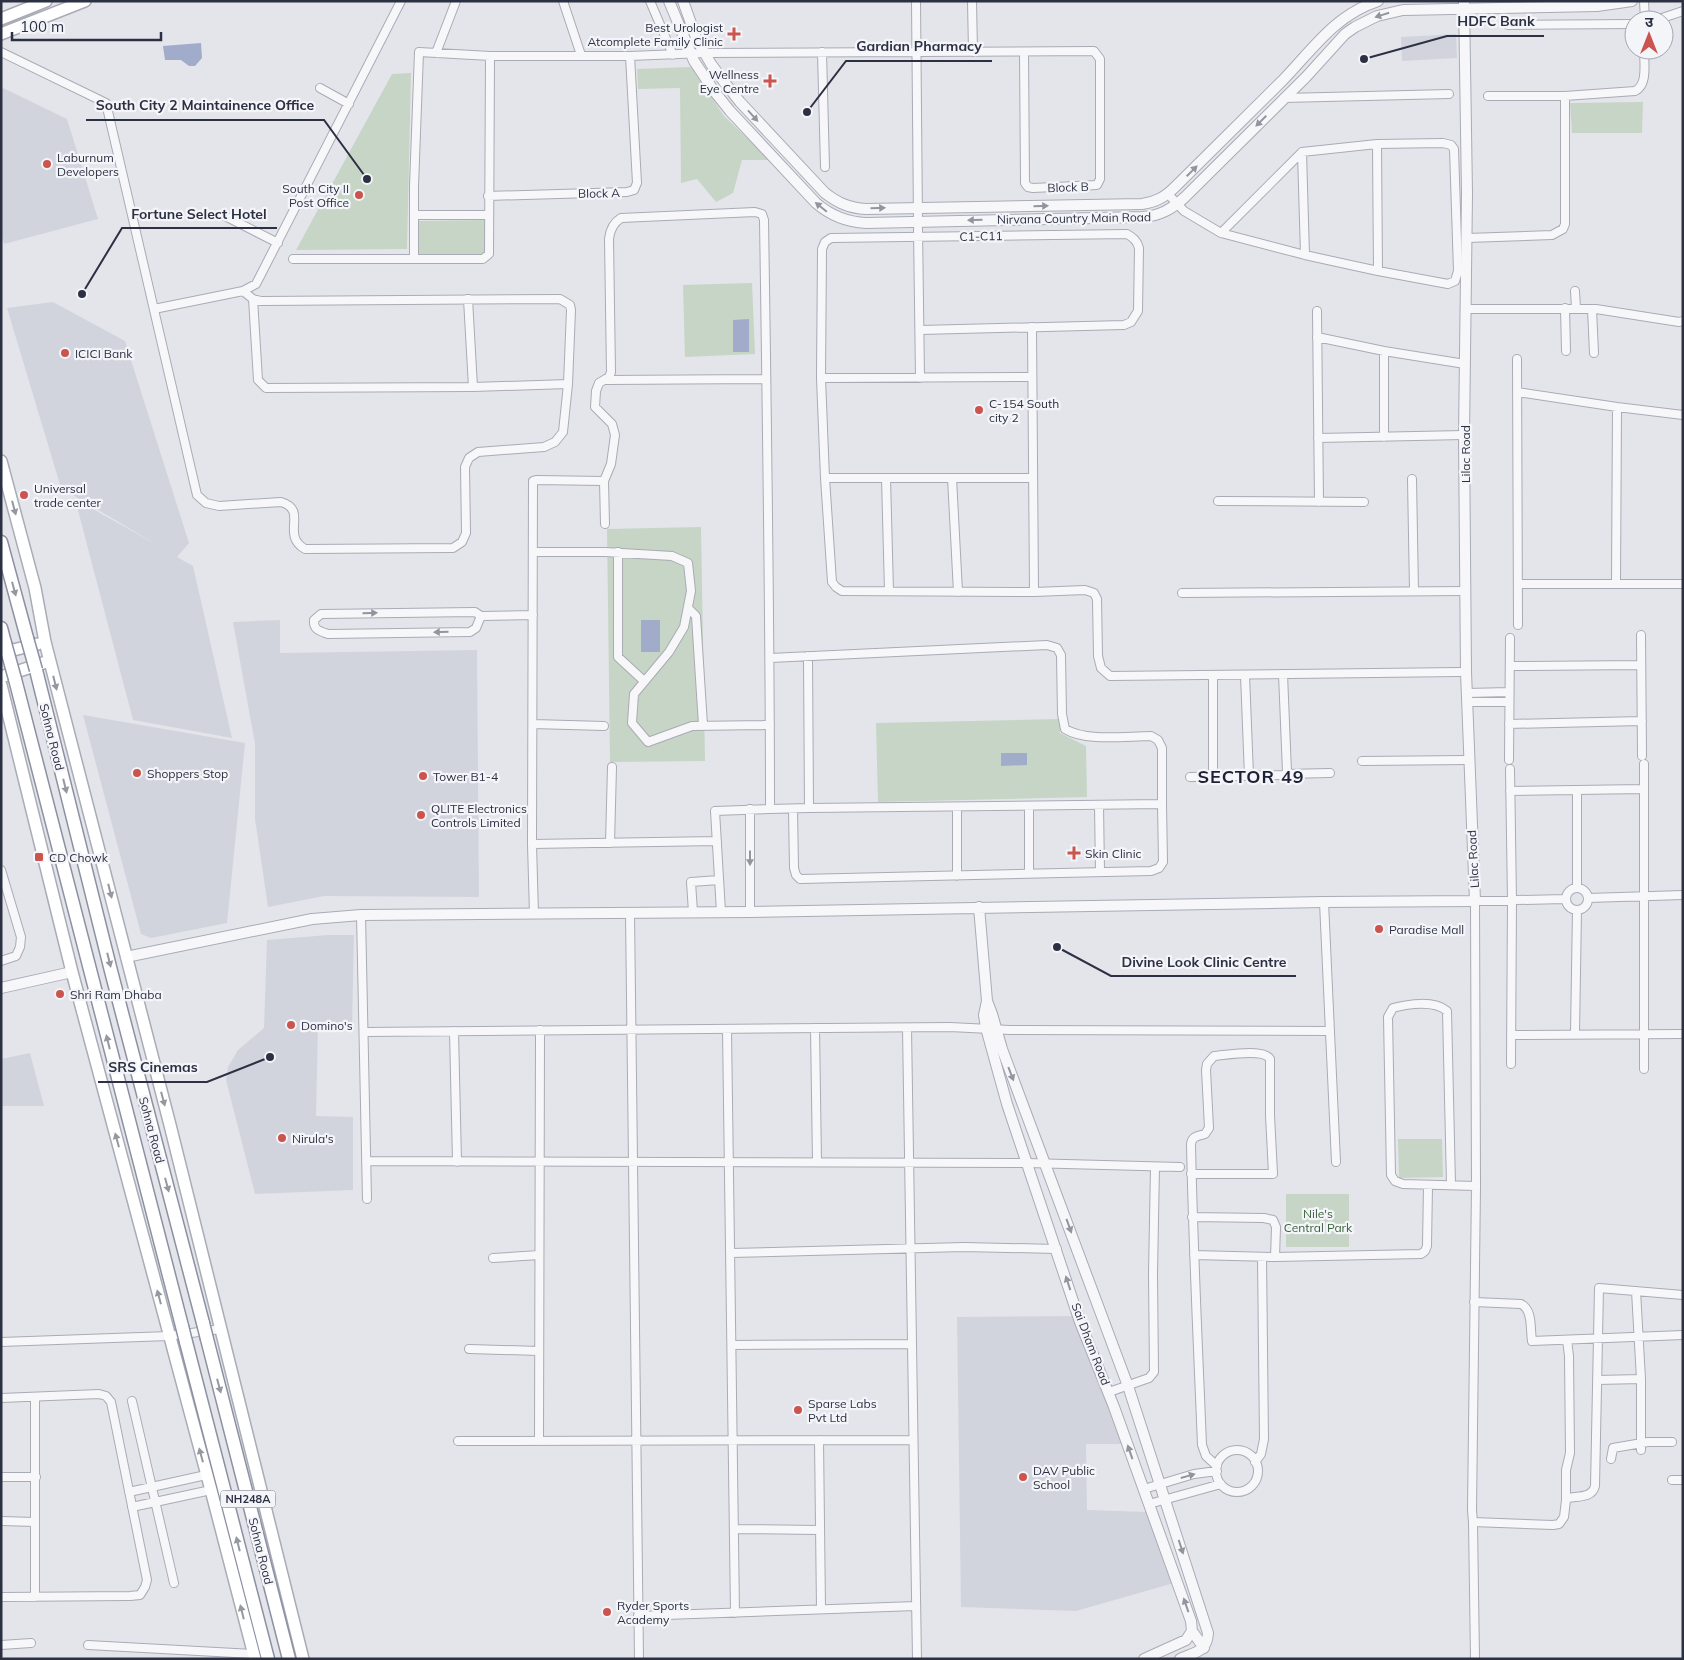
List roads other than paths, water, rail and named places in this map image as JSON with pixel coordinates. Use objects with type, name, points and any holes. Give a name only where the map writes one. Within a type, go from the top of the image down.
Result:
[{"type":"highway","name":"Sohna Road","points":[[1,542],[36,670],[109,962],[289,1659]]},
{"type":"highway","name":"Sohna Road","points":[[1,628],[3,648],[15,680],[268,1659]]},
{"type":"main road","points":[[1,19],[46,1]]},
{"type":"main road","points":[[1,34],[86,1]]},
{"type":"main road","points":[[1,461],[35,588],[45,642],[221,1329],[303,1659]]},
{"type":"main road","points":[[3,648],[45,642]]},
{"type":"main road","points":[[1,677],[50,661]]},
{"type":"main road","points":[[1,685],[72,972],[254,1656]]},
{"type":"street","points":[[154,310],[243,291],[256,284],[401,1]]},
{"type":"street","points":[[436,53],[456,1]]},
{"type":"street","points":[[563,1],[581,55]]},
{"type":"street","points":[[414,258],[419,52],[490,56],[674,55],[650,1]]},
{"type":"street","points":[[669,1],[691,53]]},
{"type":"street","name":"Nirvana Country Main Road","points":[[683,1],[697,40],[720,76],[740,102],[815,183],[835,200],[855,208],[1142,204],[1156,202],[1168,194],[1296,67],[1336,24],[1347,15],[1378,1]]},
{"type":"street","points":[[916,1],[920,378]]},
{"type":"street","points":[[972,1],[973,52]]},
{"type":"street","name":"Nirvana Country Main Road","points":[[691,53],[694,61],[714,91],[730,111],[805,192],[827,212],[853,222],[918,224],[1142,218],[1160,215],[1178,204],[1345,34],[1365,22],[1390,12],[1465,5],[1597,6],[1632,1]]},
{"type":"street","name":"Lilac Road","points":[[1465,5],[1467,238],[1464,435],[1468,760],[1475,901]]},
{"type":"street","points":[[1508,25],[1624,24]]},
{"type":"street","name":"Block B","points":[[674,55],[704,52],[1094,51],[1099,55],[1100,59],[1100,178],[1097,185],[1033,188],[1025,184],[1024,52]]},
{"type":"street","points":[[1,52],[106,103],[197,495],[206,503],[219,506],[281,502],[288,504],[294,510],[295,541],[305,549],[453,548],[462,542],[466,533],[465,467],[469,458],[478,452],[544,448],[555,442],[563,432],[568,384],[570,304],[560,299],[267,301],[253,299],[243,291]]},
{"type":"street","points":[[822,52],[825,167]]},
{"type":"street","points":[[293,259],[483,259],[489,254],[490,56]]},
{"type":"street","name":"Block A","points":[[488,196],[627,192],[634,190],[637,183],[630,56]]},
{"type":"street","points":[[1488,96],[1565,96],[1635,91],[1639,89],[1644,81],[1644,60]]},
{"type":"street","points":[[320,88],[348,104]]},
{"type":"street","points":[[1284,98],[1449,94]]},
{"type":"street","points":[[1467,238],[1552,235],[1564,230],[1565,96]]},
{"type":"street","points":[[1168,194],[1184,211],[1221,233],[1305,255],[1448,284],[1455,281],[1458,271],[1454,149],[1451,145],[1443,142],[1377,144],[1302,152],[1221,233]]},
{"type":"street","points":[[1377,144],[1378,271]]},
{"type":"street","points":[[1302,152],[1305,255]]},
{"type":"street","points":[[606,380],[611,372],[609,239],[610,231],[617,220],[622,218],[755,212],[762,214],[764,220],[770,658],[770,809]]},
{"type":"street","points":[[414,215],[488,215]]},
{"type":"street","points":[[225,216],[278,243]]},
{"type":"street","name":"C1-C11","points":[[822,378],[822,249],[825,242],[831,238],[1127,234],[1134,238],[1139,248],[1138,311],[1131,322],[1124,325],[1032,327]]},
{"type":"street","points":[[1575,291],[1576,308]]},
{"type":"street","points":[[253,299],[258,380],[266,388],[473,387],[568,384]]},
{"type":"street","points":[[468,299],[473,387]]},
{"type":"street","points":[[1565,308],[1566,351]]},
{"type":"street","points":[[1466,309],[1576,308],[1683,322]]},
{"type":"street","points":[[1592,309],[1594,353]]},
{"type":"street","points":[[1317,311],[1319,502]]},
{"type":"street","points":[[920,330],[1032,327],[1034,592]]},
{"type":"street","points":[[1317,337],[1384,351],[1465,364]]},
{"type":"street","points":[[1384,351],[1384,437]]},
{"type":"street","points":[[1517,359],[1518,625]]},
{"type":"street","points":[[1032,377],[822,378],[825,478],[832,582],[836,587],[842,591],[1034,592],[1085,590],[1094,593],[1097,599],[1098,656],[1101,668],[1110,676],[1460,672]]},
{"type":"street","points":[[605,524],[604,480],[612,464],[615,435],[612,424],[596,407],[598,383],[606,380],[766,379]]},
{"type":"street","points":[[1517,392],[1683,415]]},
{"type":"street","points":[[1616,584],[1617,407]]},
{"type":"street","points":[[1318,438],[1464,435]]},
{"type":"street","points":[[825,478],[1033,478]]},
{"type":"street","points":[[886,478],[889,591]]},
{"type":"street","points":[[952,478],[958,592]]},
{"type":"street","points":[[1412,479],[1414,591]]},
{"type":"street","points":[[534,914],[532,844],[534,480],[604,480]]},
{"type":"street","points":[[1218,501],[1364,502]]},
{"type":"street","points":[[533,552],[618,552],[672,556],[688,563],[691,591],[684,627],[669,652],[634,694],[632,722],[648,742],[692,726],[770,725]]},
{"type":"street","points":[[618,552],[618,657],[644,681]]},
{"type":"street","points":[[1518,584],[1683,584]]},
{"type":"street","points":[[1182,593],[1466,591]]},
{"type":"street","points":[[688,608],[696,616],[703,726]]},
{"type":"street","points":[[482,616],[476,628],[470,632],[328,634],[316,629],[313,625],[314,620],[321,614],[475,612],[482,616],[533,615]]},
{"type":"street","points":[[1641,635],[1644,789],[1644,1069]]},
{"type":"street","points":[[1509,760],[1510,638]]},
{"type":"street","points":[[770,658],[1047,645],[1056,648],[1062,655],[1062,714],[1065,729],[1074,734],[1088,736],[1151,736],[1158,740],[1162,748],[1163,862],[1159,868],[1151,871],[800,879],[796,875],[794,868],[793,809]]},
{"type":"street","points":[[808,656],[808,808]]},
{"type":"street","points":[[1510,666],[1641,665]]},
{"type":"street","points":[[1245,674],[1249,776]]},
{"type":"street","points":[[1283,674],[1288,770],[1286,774]]},
{"type":"street","points":[[1213,675],[1213,777]]},
{"type":"street","points":[[1467,698],[1509,692]]},
{"type":"street","points":[[1467,698],[1509,702]]},
{"type":"street","points":[[1509,724],[1642,721]]},
{"type":"street","points":[[533,724],[604,726]]},
{"type":"street","points":[[1362,761],[1468,760]]},
{"type":"street","points":[[610,843],[612,767]]},
{"type":"street","points":[[1510,769],[1512,900],[1511,1064]]},
{"type":"street","points":[[1190,777],[1330,774]]},
{"type":"street","points":[[1510,791],[1644,789]]},
{"type":"street","points":[[1577,790],[1577,888]]},
{"type":"street","points":[[721,912],[715,811],[808,808],[1162,804]]},
{"type":"street","points":[[1099,805],[1100,872]]},
{"type":"street","points":[[1029,806],[1029,873]]},
{"type":"street","points":[[957,807],[957,876]]},
{"type":"street","points":[[750,809],[750,912]]},
{"type":"street","points":[[532,844],[717,842]]},
{"type":"street","points":[[1,870],[21,937],[20,947],[16,956],[1,961]]},
{"type":"street","points":[[693,912],[692,882],[719,880]]},
{"type":"street","points":[[1577,888],[1584,889],[1588,898],[1585,906],[1577,910],[1569,907],[1565,900],[1569,890],[1577,888]]},
{"type":"street","points":[[1588,898],[1683,895]]},
{"type":"street","points":[[126,957],[312,919],[362,915],[750,912],[979,907],[1565,900]]},
{"type":"street","points":[[1475,901],[1476,1186],[1472,1510],[1475,1659]]},
{"type":"street","points":[[1324,902],[1336,1162]]},
{"type":"street","name":"Sai Dham Road","points":[[979,907],[986,1001],[1007,1104],[1080,1322],[1109,1392],[1187,1608],[1192,1631]]},
{"type":"street","points":[[1575,1034],[1577,910]]},
{"type":"street","points":[[630,913],[639,1659]]},
{"type":"street","points":[[362,915],[367,1199]]},
{"type":"street","points":[[1,988],[72,972]]},
{"type":"street","points":[[1451,1184],[1447,1010],[1437,1005],[1404,1005],[1393,1008],[1388,1017],[1391,1175],[1395,1181],[1403,1184],[1476,1186]]},
{"type":"street","points":[[364,1032],[815,1028],[1329,1031]]},
{"type":"street","points":[[815,1028],[817,1162]]},
{"type":"street","points":[[907,1028],[917,1659]]},
{"type":"street","name":"Sai Dham Road","points":[[991,1028],[1002,1049],[1046,1163],[1128,1386],[1208,1633],[1208,1642],[1204,1648]]},
{"type":"street","points":[[727,1029],[736,1613]]},
{"type":"street","points":[[539,1441],[540,1030]]},
{"type":"street","points":[[454,1031],[457,1162]]},
{"type":"street","points":[[1511,1034],[1683,1034]]},
{"type":"street","points":[[1191,1174],[1273,1174],[1270,1059],[1268,1056],[1260,1053],[1214,1056],[1210,1059],[1206,1070],[1209,1128],[1205,1134],[1192,1140],[1191,1174],[1192,1217],[1202,1445],[1206,1456],[1217,1468]]},
{"type":"street","points":[[366,1161],[1046,1163],[1180,1167]]},
{"type":"street","points":[[1109,1392],[1149,1378],[1154,1372],[1153,1265],[1155,1167]]},
{"type":"street","points":[[1194,1254],[1262,1257],[1420,1254],[1425,1251],[1427,1246],[1428,1185]]},
{"type":"street","points":[[1192,1217],[1264,1218],[1272,1220],[1276,1227],[1275,1257]]},
{"type":"street","points":[[730,1253],[964,1247],[1057,1249]]},
{"type":"street","points":[[493,1258],[539,1255]]},
{"type":"street","points":[[1255,1462],[1261,1454],[1264,1439],[1262,1257]]},
{"type":"street","points":[[1566,1500],[1568,1498],[1590,1495],[1595,1489],[1600,1288],[1683,1295]]},
{"type":"street","points":[[1636,1291],[1641,1379],[1641,1447]]},
{"type":"street","points":[[1474,1302],[1521,1304],[1526,1307],[1529,1313],[1532,1341],[1683,1335]]},
{"type":"street","points":[[1,1342],[169,1336],[221,1329]]},
{"type":"street","points":[[1473,1522],[1553,1525],[1559,1524],[1564,1517],[1566,1470],[1570,1453],[1569,1356],[1567,1340]]},
{"type":"street","points":[[732,1345],[912,1344]]},
{"type":"street","points":[[469,1350],[539,1351]]},
{"type":"street","points":[[1597,1380],[1641,1379]]},
{"type":"street","points":[[1,1398],[99,1394],[106,1396],[111,1402],[147,1580],[146,1587],[140,1595],[1,1597]]},
{"type":"street","points":[[35,1398],[35,1597]]},
{"type":"street","points":[[132,1401],[174,1583]]},
{"type":"street","points":[[819,1440],[821,1609]]},
{"type":"street","points":[[458,1441],[913,1440]]},
{"type":"street","points":[[1611,1459],[1614,1448],[1641,1447],[1648,1442],[1672,1442]]},
{"type":"street","points":[[1235,1451],[1248,1454],[1255,1462],[1258,1471],[1257,1478],[1248,1489],[1236,1492],[1229,1490],[1221,1484],[1217,1475],[1217,1468],[1223,1456],[1235,1451]]},
{"type":"street","points":[[1144,1489],[1217,1468]]},
{"type":"street","points":[[129,1492],[206,1475]]},
{"type":"street","points":[[1,1477],[36,1478]]},
{"type":"street","points":[[1672,1480],[1683,1480]]},
{"type":"street","points":[[1149,1504],[1221,1484]]},
{"type":"street","points":[[132,1507],[211,1490]]},
{"type":"street","points":[[1,1521],[36,1522]]},
{"type":"street","points":[[734,1529],[820,1530]]},
{"type":"street","points":[[638,1616],[916,1606]]},
{"type":"street","points":[[1144,1659],[1186,1640],[1192,1631],[1204,1648],[1180,1659]]},
{"type":"street","points":[[1,1645],[31,1643]]},
{"type":"street","points":[[88,1645],[254,1656]]},
{"type":"water","points":[[201,43],[202,58],[195,66],[189,66],[181,60],[165,60],[163,46]]},
{"type":"water","points":[[749,319],[749,352],[733,352],[733,320]]},
{"type":"water","points":[[641,620],[660,620],[660,652],[641,652]]},
{"type":"water","points":[[1001,753],[1027,753],[1027,765],[1001,766]]},
{"type":"place","name":"Best Urologist Atcomplete Family Clinic","points":[[734,34]]},
{"type":"place","name":"HDFC Bank","points":[[1364,59]]},
{"type":"place","name":"Wellness Eye Centre","points":[[770,81]]},
{"type":"place","name":"Gardian Pharmacy","points":[[807,112]]},
{"type":"place","name":"Laburnum Developers","points":[[47,164]]},
{"type":"place","name":"South City 2 Maintainence Office","points":[[367,179]]},
{"type":"place","name":"South City II Post Office","points":[[359,195]]},
{"type":"place","name":"Fortune Select Hotel","points":[[82,294]]},
{"type":"place","name":"ICICI Bank","points":[[65,353]]},
{"type":"place","name":"C-154 South city 2","points":[[979,410]]},
{"type":"place","name":"Universal trade center","points":[[24,495]]},
{"type":"place","name":"Shoppers Stop","points":[[137,773]]},
{"type":"place","name":"Tower B1-4","points":[[423,776]]},
{"type":"place","name":"QLITE Electronics Controls Limited","points":[[421,815]]},
{"type":"place","name":"Skin Clinic","points":[[1074,853]]},
{"type":"place","name":"CD Chowk","points":[[39,857]]},
{"type":"place","name":"Paradise Mall","points":[[1379,929]]},
{"type":"place","name":"Divine Look Clinic Centre","points":[[1057,947]]},
{"type":"place","name":"Shri Ram Dhaba","points":[[60,994]]},
{"type":"place","name":"Domino's","points":[[291,1025]]},
{"type":"place","name":"SRS Cinemas","points":[[270,1057]]},
{"type":"place","name":"Nirula's","points":[[282,1138]]},
{"type":"place","name":"Sparse Labs Pvt Ltd","points":[[798,1410]]},
{"type":"place","name":"DAV Public School","points":[[1023,1477]]},
{"type":"place","name":"Ryder Sports Academy","points":[[607,1612]]},
{"type":"district","name":"SECTOR 49","points":[[1251,776]]},
{"type":"park label","name":"Nile's Central Park","points":[[1318,1220]]}]
